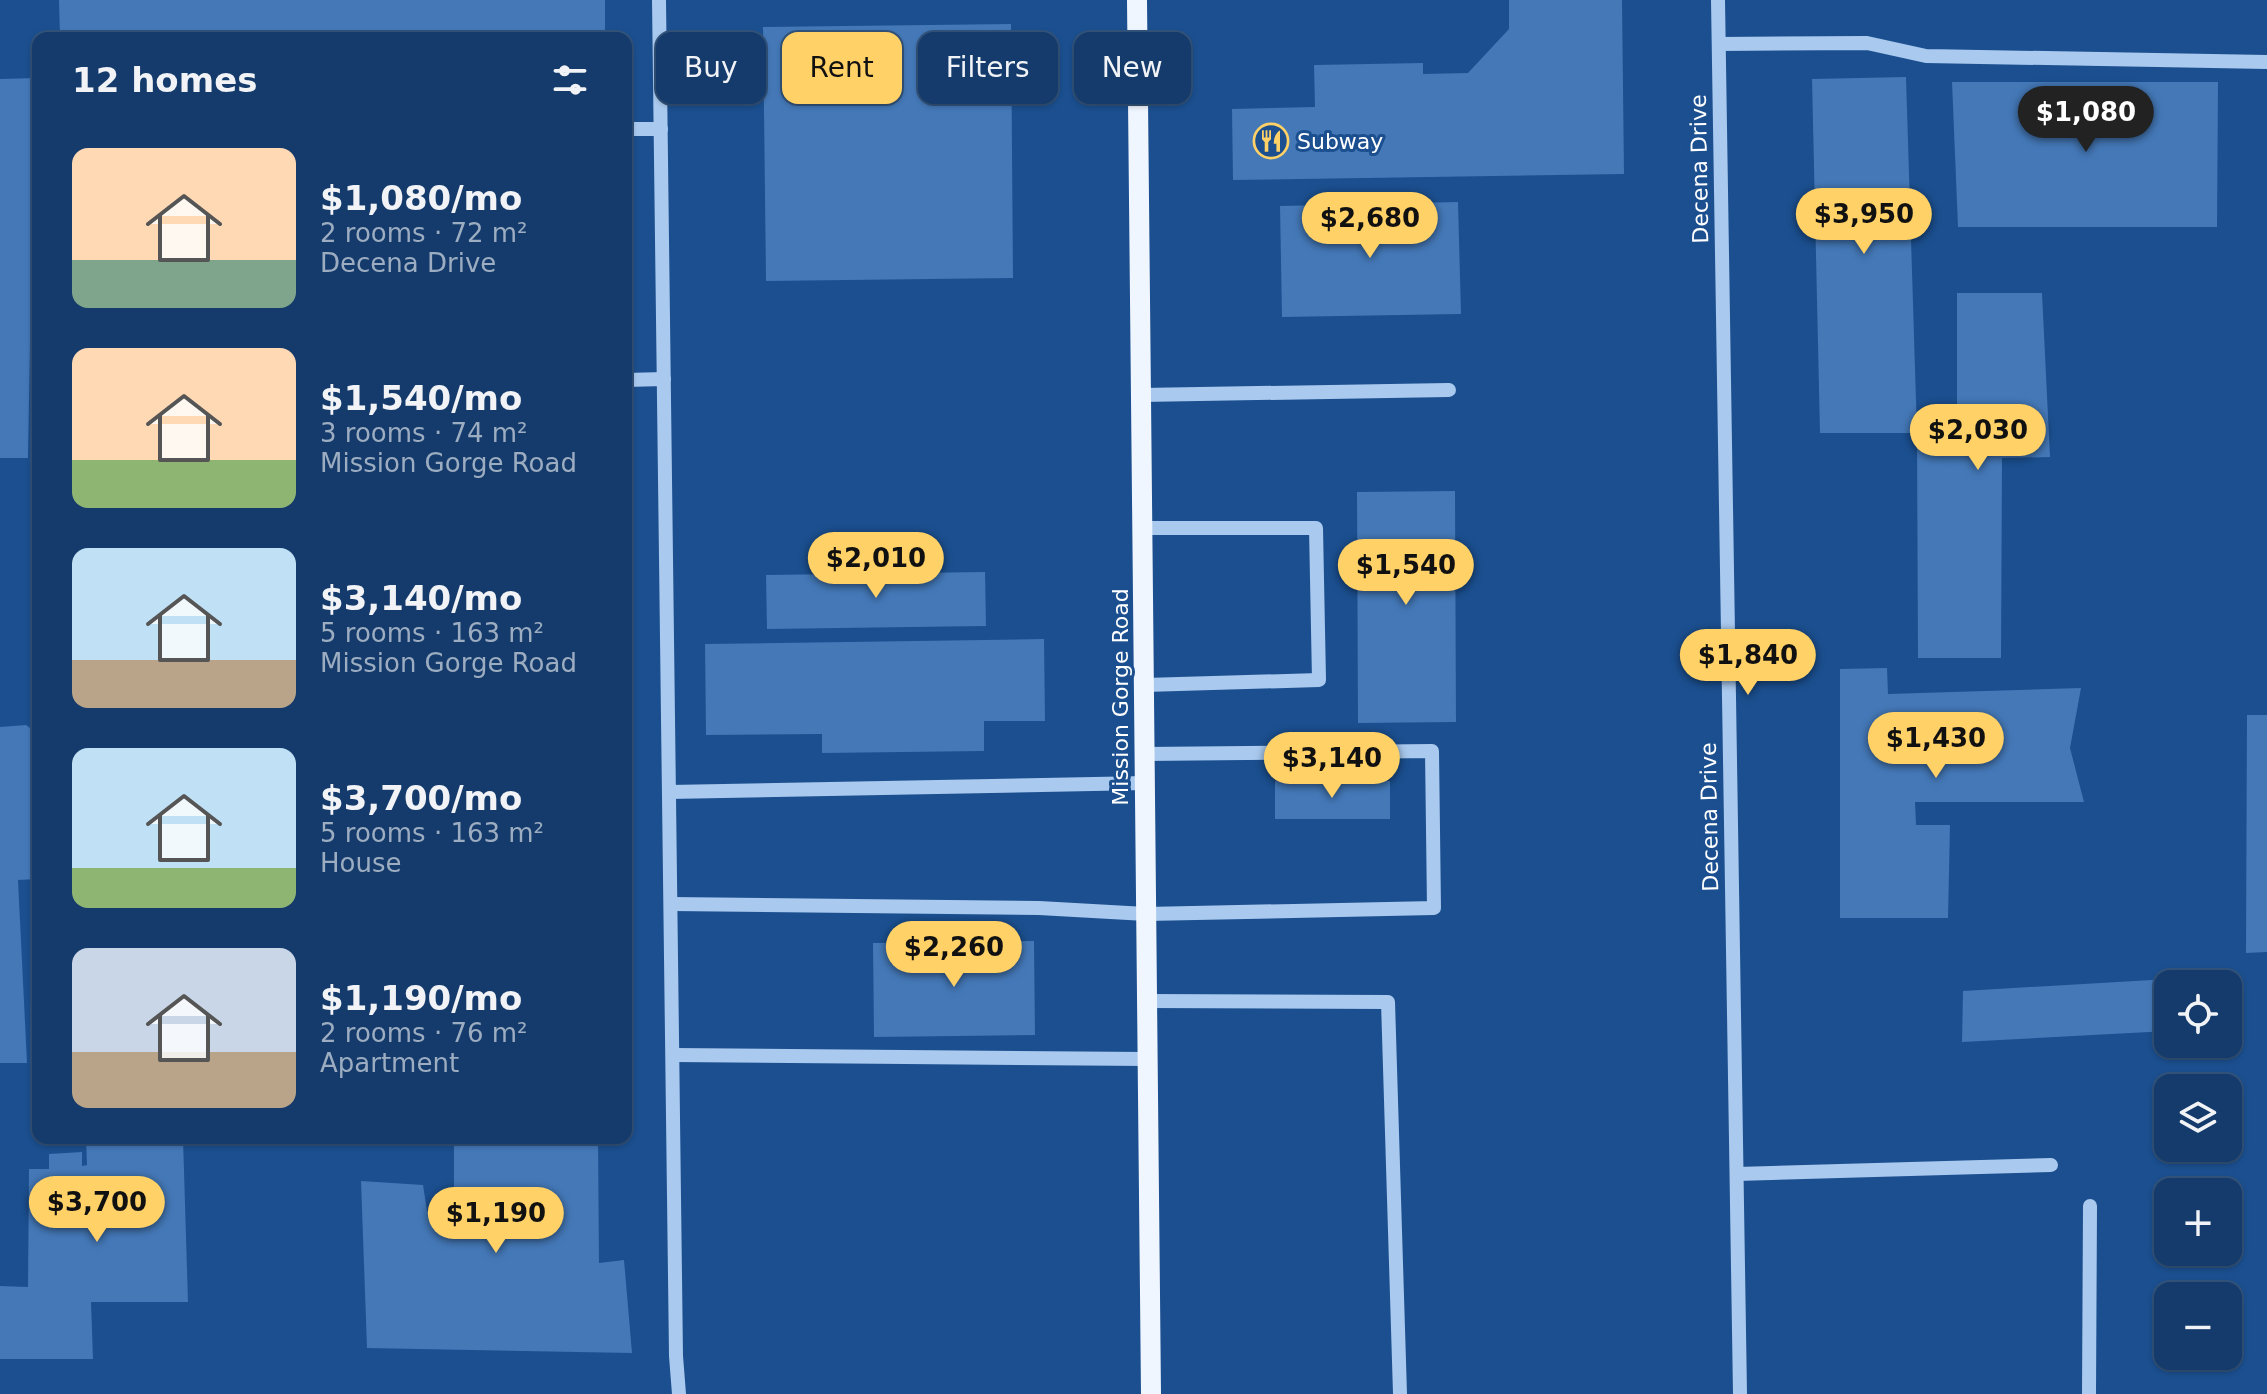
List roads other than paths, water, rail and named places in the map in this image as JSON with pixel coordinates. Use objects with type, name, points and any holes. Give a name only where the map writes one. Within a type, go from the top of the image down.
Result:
[{"type":"main road","name":"Mission Gorge Road","points":[[1137,0],[1151,1394]]},
{"type":"street","points":[[659,0],[676,1356],[679,1394]]},
{"type":"street","name":"Decena Drive","points":[[1718,0],[1740,1394]]},
{"type":"street","points":[[1719,44],[1867,43],[1926,56],[2267,62]]},
{"type":"street","points":[[632,129],[661,129]]},
{"type":"street","points":[[632,380],[664,379]]},
{"type":"street","points":[[1141,395],[1449,390]]},
{"type":"street","points":[[1142,528],[1316,528],[1319,680],[1145,685]]},
{"type":"street","points":[[671,904],[1039,908],[1146,914],[1434,908],[1432,751],[1145,754]]},
{"type":"street","points":[[669,792],[1145,783]]},
{"type":"street","points":[[1147,1001],[1388,1002],[1400,1394]]},
{"type":"street","points":[[673,1055],[1147,1059]]},
{"type":"street","points":[[1737,1174],[2051,1165]]},
{"type":"street","points":[[2089,1394],[2090,1206]]},
{"type":"place","name":"Subway","points":[[1271,141]]}]
